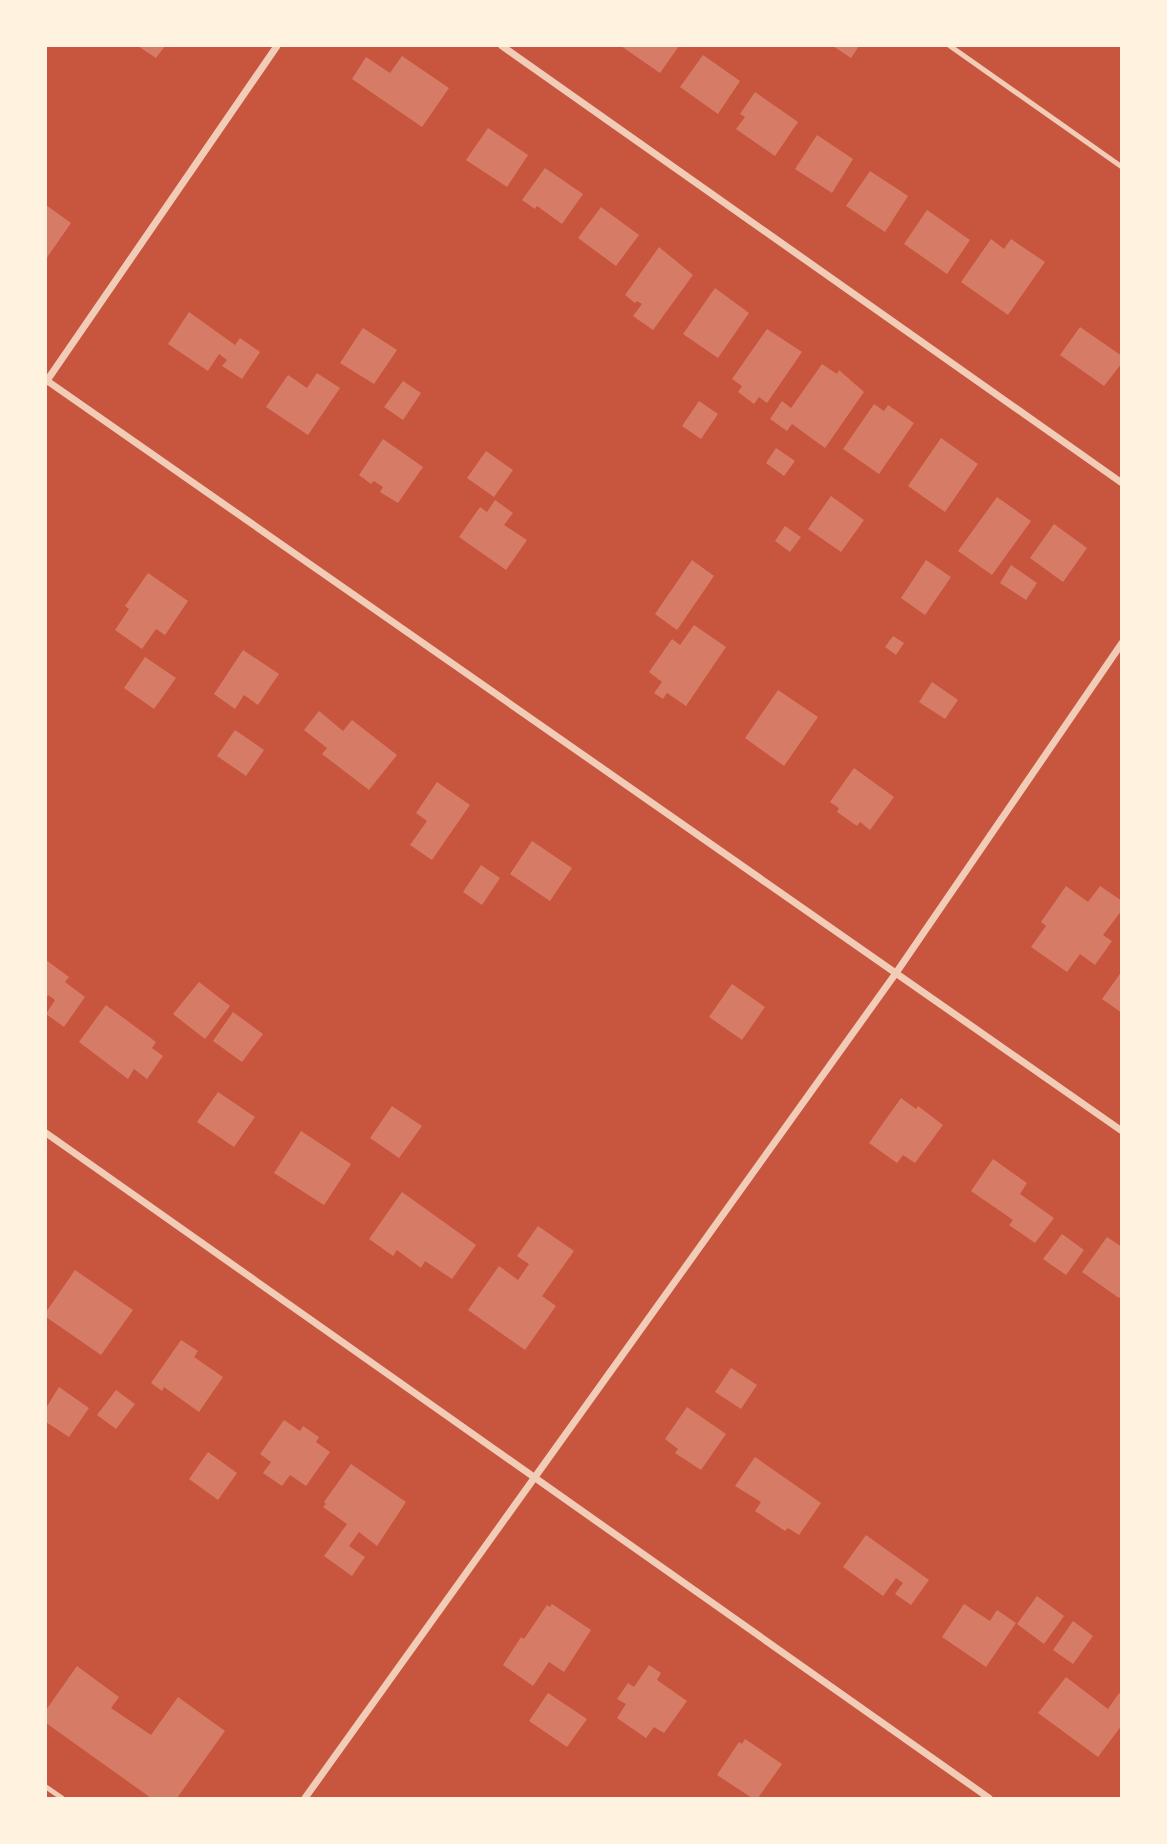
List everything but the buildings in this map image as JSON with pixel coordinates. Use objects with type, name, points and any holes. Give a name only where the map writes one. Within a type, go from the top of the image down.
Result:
[{"type":"street","points":[[277,46],[46,381],[1122,1131]]},
{"type":"street","points":[[502,46],[1122,483]]},
{"type":"street","points":[[305,1798],[896,973],[1122,643]]},
{"type":"street","points":[[46,1133],[989,1798]]},
{"type":"lane","points":[[950,46],[1122,167]]},
{"type":"lane","points":[[46,1787],[62,1798]]}]
